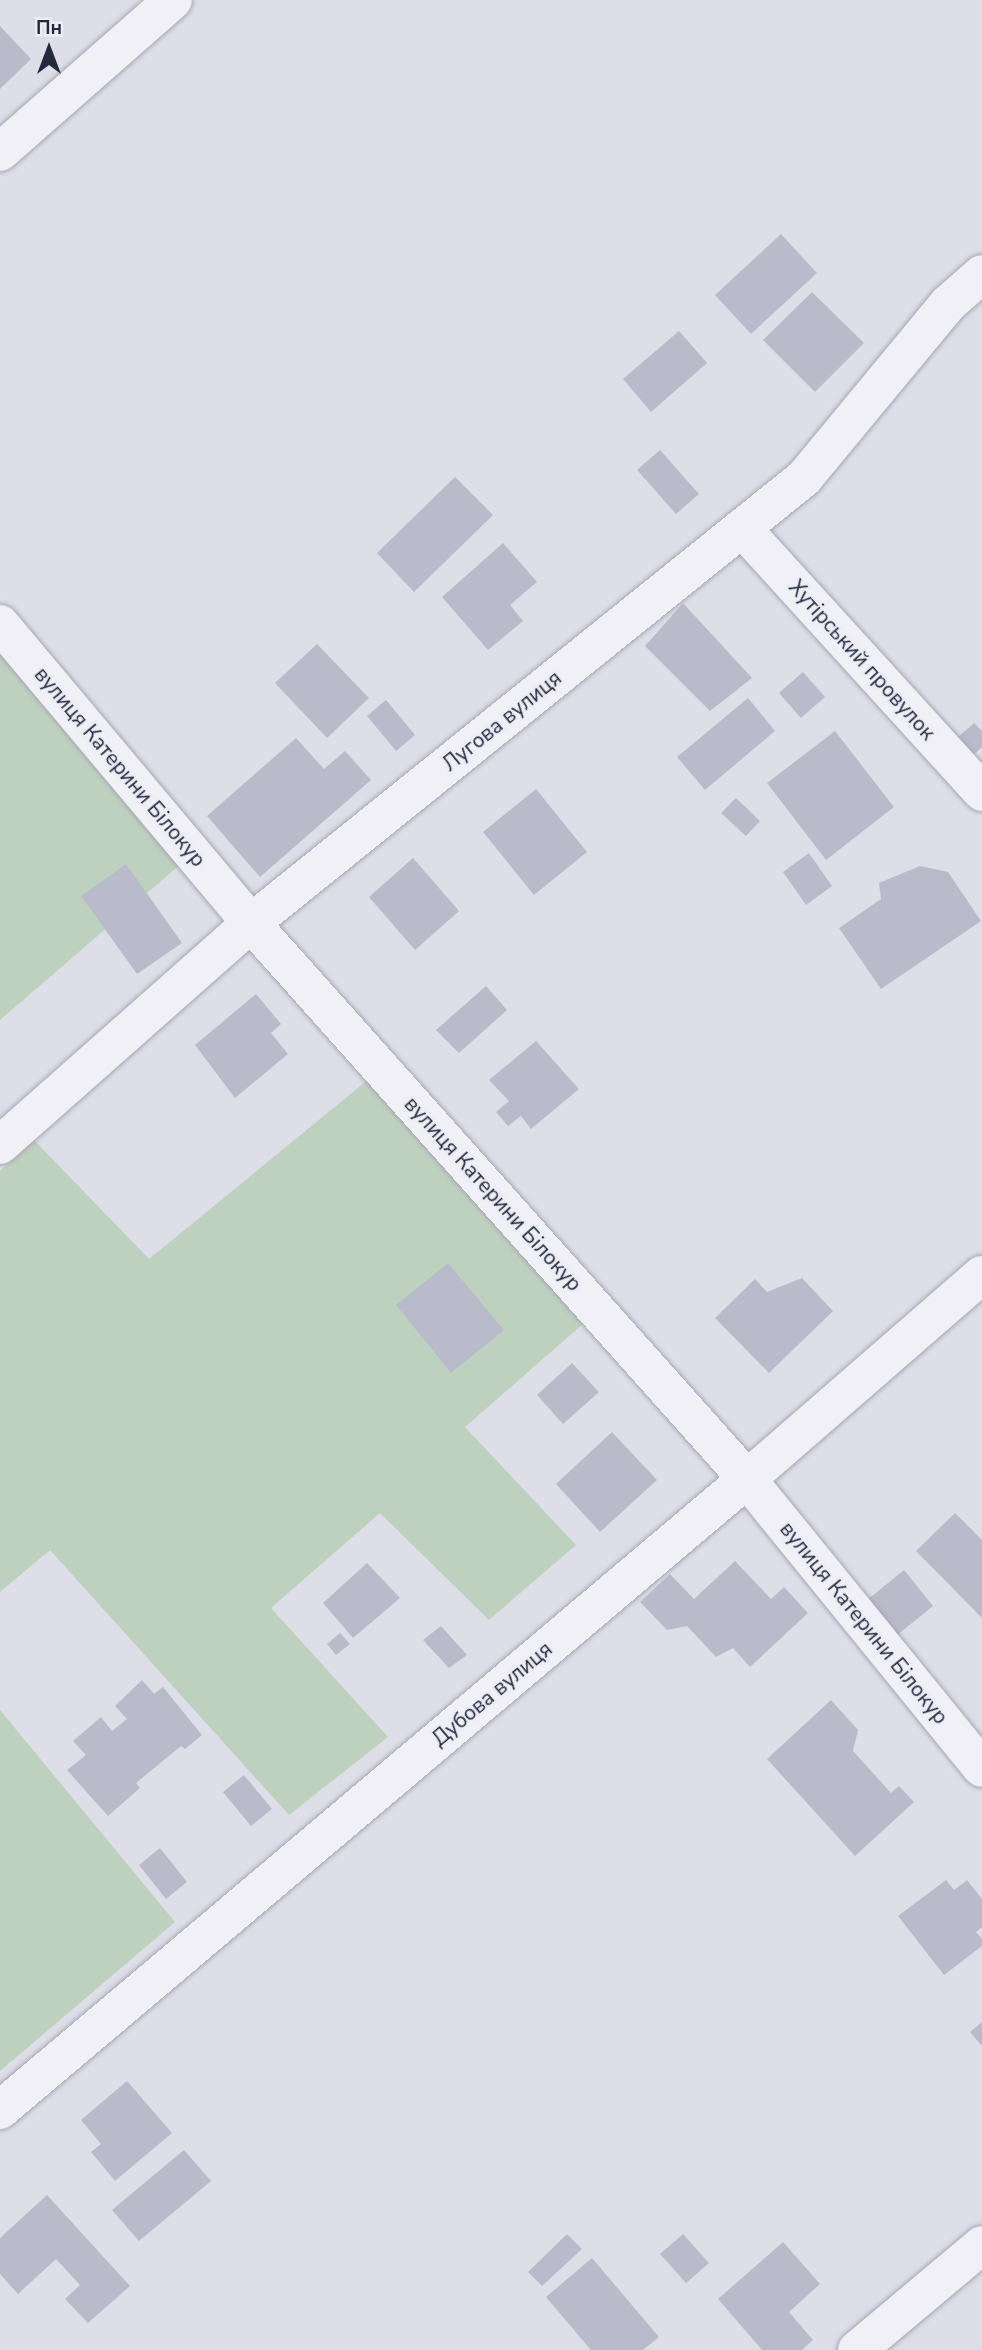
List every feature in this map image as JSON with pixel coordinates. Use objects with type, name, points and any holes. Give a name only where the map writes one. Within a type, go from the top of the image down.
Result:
[{"type":"street","points":[[0,152],[173,0]]},
{"type":"street","name":"Лугова вулиця","points":[[0,1145],[251,923],[804,478],[948,304],[982,274]]},
{"type":"street","name":"Хутірський провулок","points":[[742,528],[982,792]]},
{"type":"street","name":"вулиця Катерини Білокур","points":[[0,624],[251,923],[747,1479],[982,1768]]},
{"type":"street","name":"Дубова вулиця","points":[[0,2110],[747,1479],[982,1275]]},
{"type":"street","points":[[857,2350],[982,2245]]},
{"type":"green space","points":[[0,645],[190,856],[0,1020]]},
{"type":"green space","points":[[375,1074],[584,1323],[465,1427],[576,1545],[489,1620],[380,1513],[271,1608],[388,1737],[289,1815],[50,1550],[0,1592],[0,1171],[34,1140],[149,1259]]},
{"type":"green space","points":[[0,1710],[175,1922],[0,2071]]},
{"type":"building","points":[[0,26],[31,59],[0,89]]},
{"type":"building","points":[[781,234],[817,273],[751,334],[715,295]]},
{"type":"building","points":[[812,292],[864,343],[815,392],[763,340]]},
{"type":"building","points":[[679,331],[707,363],[651,412],[623,379]]},
{"type":"building","points":[[660,450],[699,494],[676,514],[637,470]]},
{"type":"building","points":[[455,477],[493,515],[414,592],[377,553]]},
{"type":"building","points":[[503,543],[537,582],[510,605],[523,621],[488,650],[442,597]]},
{"type":"building","points":[[683,603],[752,678],[710,711],[645,646]]},
{"type":"building","points":[[317,644],[369,698],[327,738],[275,683]]},
{"type":"building","points":[[803,672],[825,697],[801,718],[779,693]]},
{"type":"building","points":[[748,698],[775,731],[705,790],[677,757]]},
{"type":"building","points":[[386,700],[415,735],[396,751],[367,716]]},
{"type":"building","points":[[974,723],[982,731],[982,747],[974,754],[958,737]]},
{"type":"building","points":[[835,731],[894,807],[826,860],[767,783]]},
{"type":"building","points":[[296,738],[324,769],[345,751],[371,780],[260,877],[207,816]]},
{"type":"building","points":[[536,789],[587,852],[534,895],[483,832]]},
{"type":"building","points":[[736,798],[760,821],[746,836],[721,813]]},
{"type":"building","points":[[809,853],[832,886],[806,905],[783,872]]},
{"type":"building","points":[[413,858],[459,911],[415,950],[369,897]]},
{"type":"building","points":[[126,864],[182,943],[137,974],[81,896]]},
{"type":"building","points":[[920,866],[948,872],[981,921],[881,989],[839,928],[881,899],[879,883]]},
{"type":"building","points":[[486,986],[507,1010],[459,1053],[436,1030]]},
{"type":"building","points":[[256,994],[281,1024],[271,1033],[288,1054],[235,1098],[195,1045]]},
{"type":"building","points":[[536,1041],[579,1089],[531,1129],[521,1116],[508,1126],[496,1112],[509,1101],[489,1080]]},
{"type":"building","points":[[448,1263],[504,1330],[451,1373],[396,1305]]},
{"type":"building","points":[[802,1278],[833,1311],[769,1373],[715,1318],[755,1279],[767,1292]]},
{"type":"building","points":[[572,1363],[599,1392],[563,1424],[537,1395]]},
{"type":"building","points":[[612,1432],[657,1480],[600,1532],[556,1484]]},
{"type":"building","points":[[955,1513],[982,1540],[982,1618],[916,1551]]},
{"type":"building","points":[[735,1561],[771,1599],[784,1587],[808,1613],[750,1667],[733,1648],[716,1657],[687,1626],[667,1630],[640,1602],[670,1574],[694,1599]]},
{"type":"building","points":[[367,1563],[400,1598],[353,1638],[323,1603]]},
{"type":"building","points":[[904,1570],[933,1606],[896,1636],[866,1601]]},
{"type":"building","points":[[441,1626],[467,1655],[449,1668],[423,1640]]},
{"type":"building","points":[[340,1633],[350,1644],[336,1655],[327,1644]]},
{"type":"building","points":[[142,1680],[154,1694],[163,1687],[202,1735],[185,1749],[181,1746],[136,1783],[140,1788],[108,1816],[67,1770],[86,1755],[73,1741],[101,1717],[112,1731],[127,1719],[115,1706]]},
{"type":"building","points":[[831,1700],[858,1730],[853,1751],[891,1793],[899,1786],[914,1802],[855,1856],[767,1759]]},
{"type":"building","points":[[244,1775],[272,1809],[251,1826],[223,1792]]},
{"type":"building","points":[[160,1848],[187,1882],[166,1899],[139,1865]]},
{"type":"building","points":[[946,1880],[954,1890],[967,1880],[982,1899],[982,1927],[976,1932],[982,1939],[982,1946],[944,1975],[898,1916]]},
{"type":"building","points":[[982,2022],[982,2046],[970,2032]]},
{"type":"building","points":[[127,2081],[172,2133],[115,2181],[91,2152],[101,2144],[81,2120]]},
{"type":"building","points":[[184,2150],[211,2181],[139,2241],[112,2210]]},
{"type":"building","points":[[47,2195],[130,2286],[88,2323],[65,2299],[80,2285],[56,2259],[18,2294],[0,2274],[0,2238]]},
{"type":"building","points":[[567,2234],[582,2249],[542,2286],[528,2272]]},
{"type":"building","points":[[683,2234],[709,2263],[686,2283],[660,2254]]},
{"type":"building","points":[[783,2242],[820,2284],[789,2312],[813,2340],[802,2350],[762,2350],[718,2299]]},
{"type":"building","points":[[592,2258],[659,2337],[643,2350],[591,2350],[546,2297]]}]
